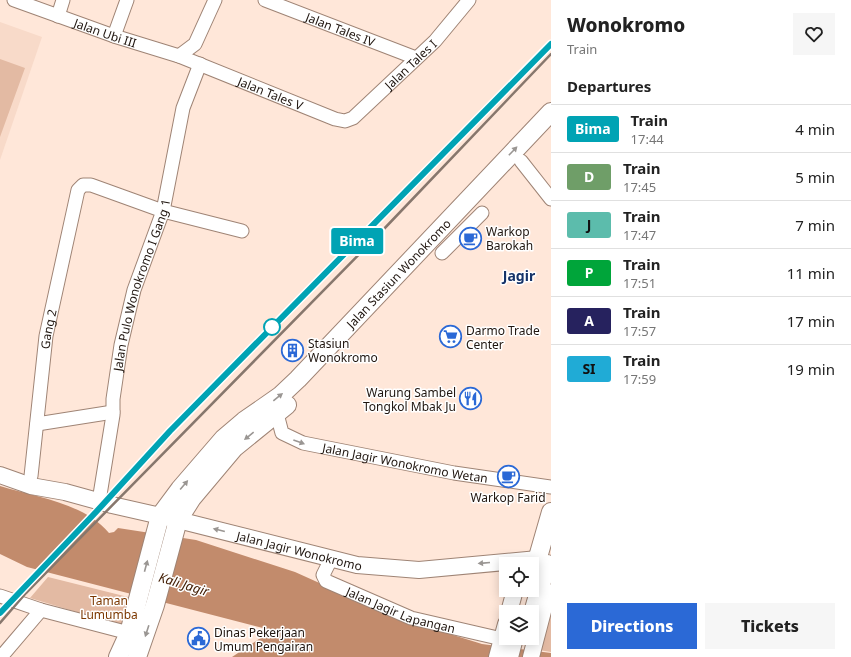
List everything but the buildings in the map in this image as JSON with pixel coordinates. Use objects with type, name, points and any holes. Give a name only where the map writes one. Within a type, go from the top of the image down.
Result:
[{"type":"highway","name":"Jalan Stasiun Wonokromo","points":[[158,524],[180,489],[224,438],[244,421],[280,396],[298,379],[551,112]]},
{"type":"highway","name":"Jalan Stasiun Wonokromo","points":[[137,657],[155,605],[176,527],[192,498],[218,465],[234,448],[294,400],[453,236],[475,216],[521,161],[551,129]]},
{"type":"highway","points":[[537,557],[551,512]]},
{"type":"highway","points":[[118,657],[129,633],[158,524]]},
{"type":"highway","points":[[539,566],[550,589]]},
{"type":"main road","name":"Jalan Jagir Wonokromo","points":[[0,465],[30,476],[65,492]]},
{"type":"main road","name":"Jalan Jagir Wonokromo","points":[[0,475],[30,486],[65,492],[100,501],[158,524],[357,565],[419,570],[499,563]]},
{"type":"main road","points":[[514,646],[550,589]]},
{"type":"street","name":"Jalan Ubi III","points":[[14,0],[114,36],[179,56],[197,67]]},
{"type":"street","points":[[58,16],[63,0]]},
{"type":"street","points":[[114,36],[127,0]]},
{"type":"street","points":[[179,56],[195,44],[215,0]]},
{"type":"street","name":"Jalan Tales IV","points":[[266,0],[416,58]]},
{"type":"street","name":"Jalan Tales I","points":[[345,121],[353,118],[435,41],[469,0]]},
{"type":"street","points":[[195,44],[197,67]]},
{"type":"street","name":"Jalan Tales V","points":[[197,67],[335,119],[345,121]]},
{"type":"street","name":"Jalan Pulo Wonokromo I Gang 1","points":[[100,501],[121,345],[134,290],[162,212],[183,108],[197,67]]},
{"type":"street","points":[[521,161],[551,199]]},
{"type":"street","name":"Gang 2","points":[[30,476],[38,424],[46,336],[78,190],[83,185],[91,185],[162,212]]},
{"type":"street","points":[[162,212],[242,231]]},
{"type":"street","points":[[442,253],[453,236]]},
{"type":"street","points":[[38,424],[113,412]]},
{"type":"street","name":"Jalan Jagir Wonokromo Wetan","points":[[277,414],[282,433],[303,443],[454,473],[551,487]]},
{"type":"street","name":"Jalan Jagir Lapangan","points":[[331,559],[323,575],[326,581],[411,618],[514,646]]},
{"type":"street","points":[[0,596],[40,610],[129,633]]},
{"type":"street","points":[[1,657],[40,610]]},
{"type":"shaded area","points":[[0,22],[42,37],[0,160]]},
{"type":"green space","points":[[0,59],[25,68],[0,137]]},
{"type":"green space","name":"Taman Lumumba","points":[[48,577],[132,598],[123,626],[30,598]]},
{"type":"green space","points":[[551,608],[551,652],[539,650]]},
{"type":"water","name":"Kali Jagir","points":[[0,486],[59,502],[73,508],[99,523],[109,533],[114,532],[118,528],[196,540],[295,572],[395,617],[482,644],[551,653],[551,657],[232,657],[262,637],[263,628],[27,567],[0,554]]},
{"type":"railway","points":[[0,613],[96,512],[170,431],[551,44]]},
{"type":"railway","points":[[0,623],[26,593],[382,231],[551,54]]},
{"type":"train","name":"Bima","points":[[0,613],[96,512],[170,431],[551,44]]},
{"type":"place","name":"Warkop Barokah","points":[[471,238]]},
{"type":"place","name":"Darmo Trade Center","points":[[451,337]]},
{"type":"place","name":"Stasiun Wonokromo","points":[[292,350]]},
{"type":"place","name":"Warung Sambel Tongkol Mbak Ju","points":[[471,399]]},
{"type":"place","name":"Warkop Farid","points":[[508,476]]},
{"type":"place","name":"Dinas Pekerjaan Umum Pengairan","points":[[199,639]]},
{"type":"district","name":"Jagir","points":[[519,275]]}]
